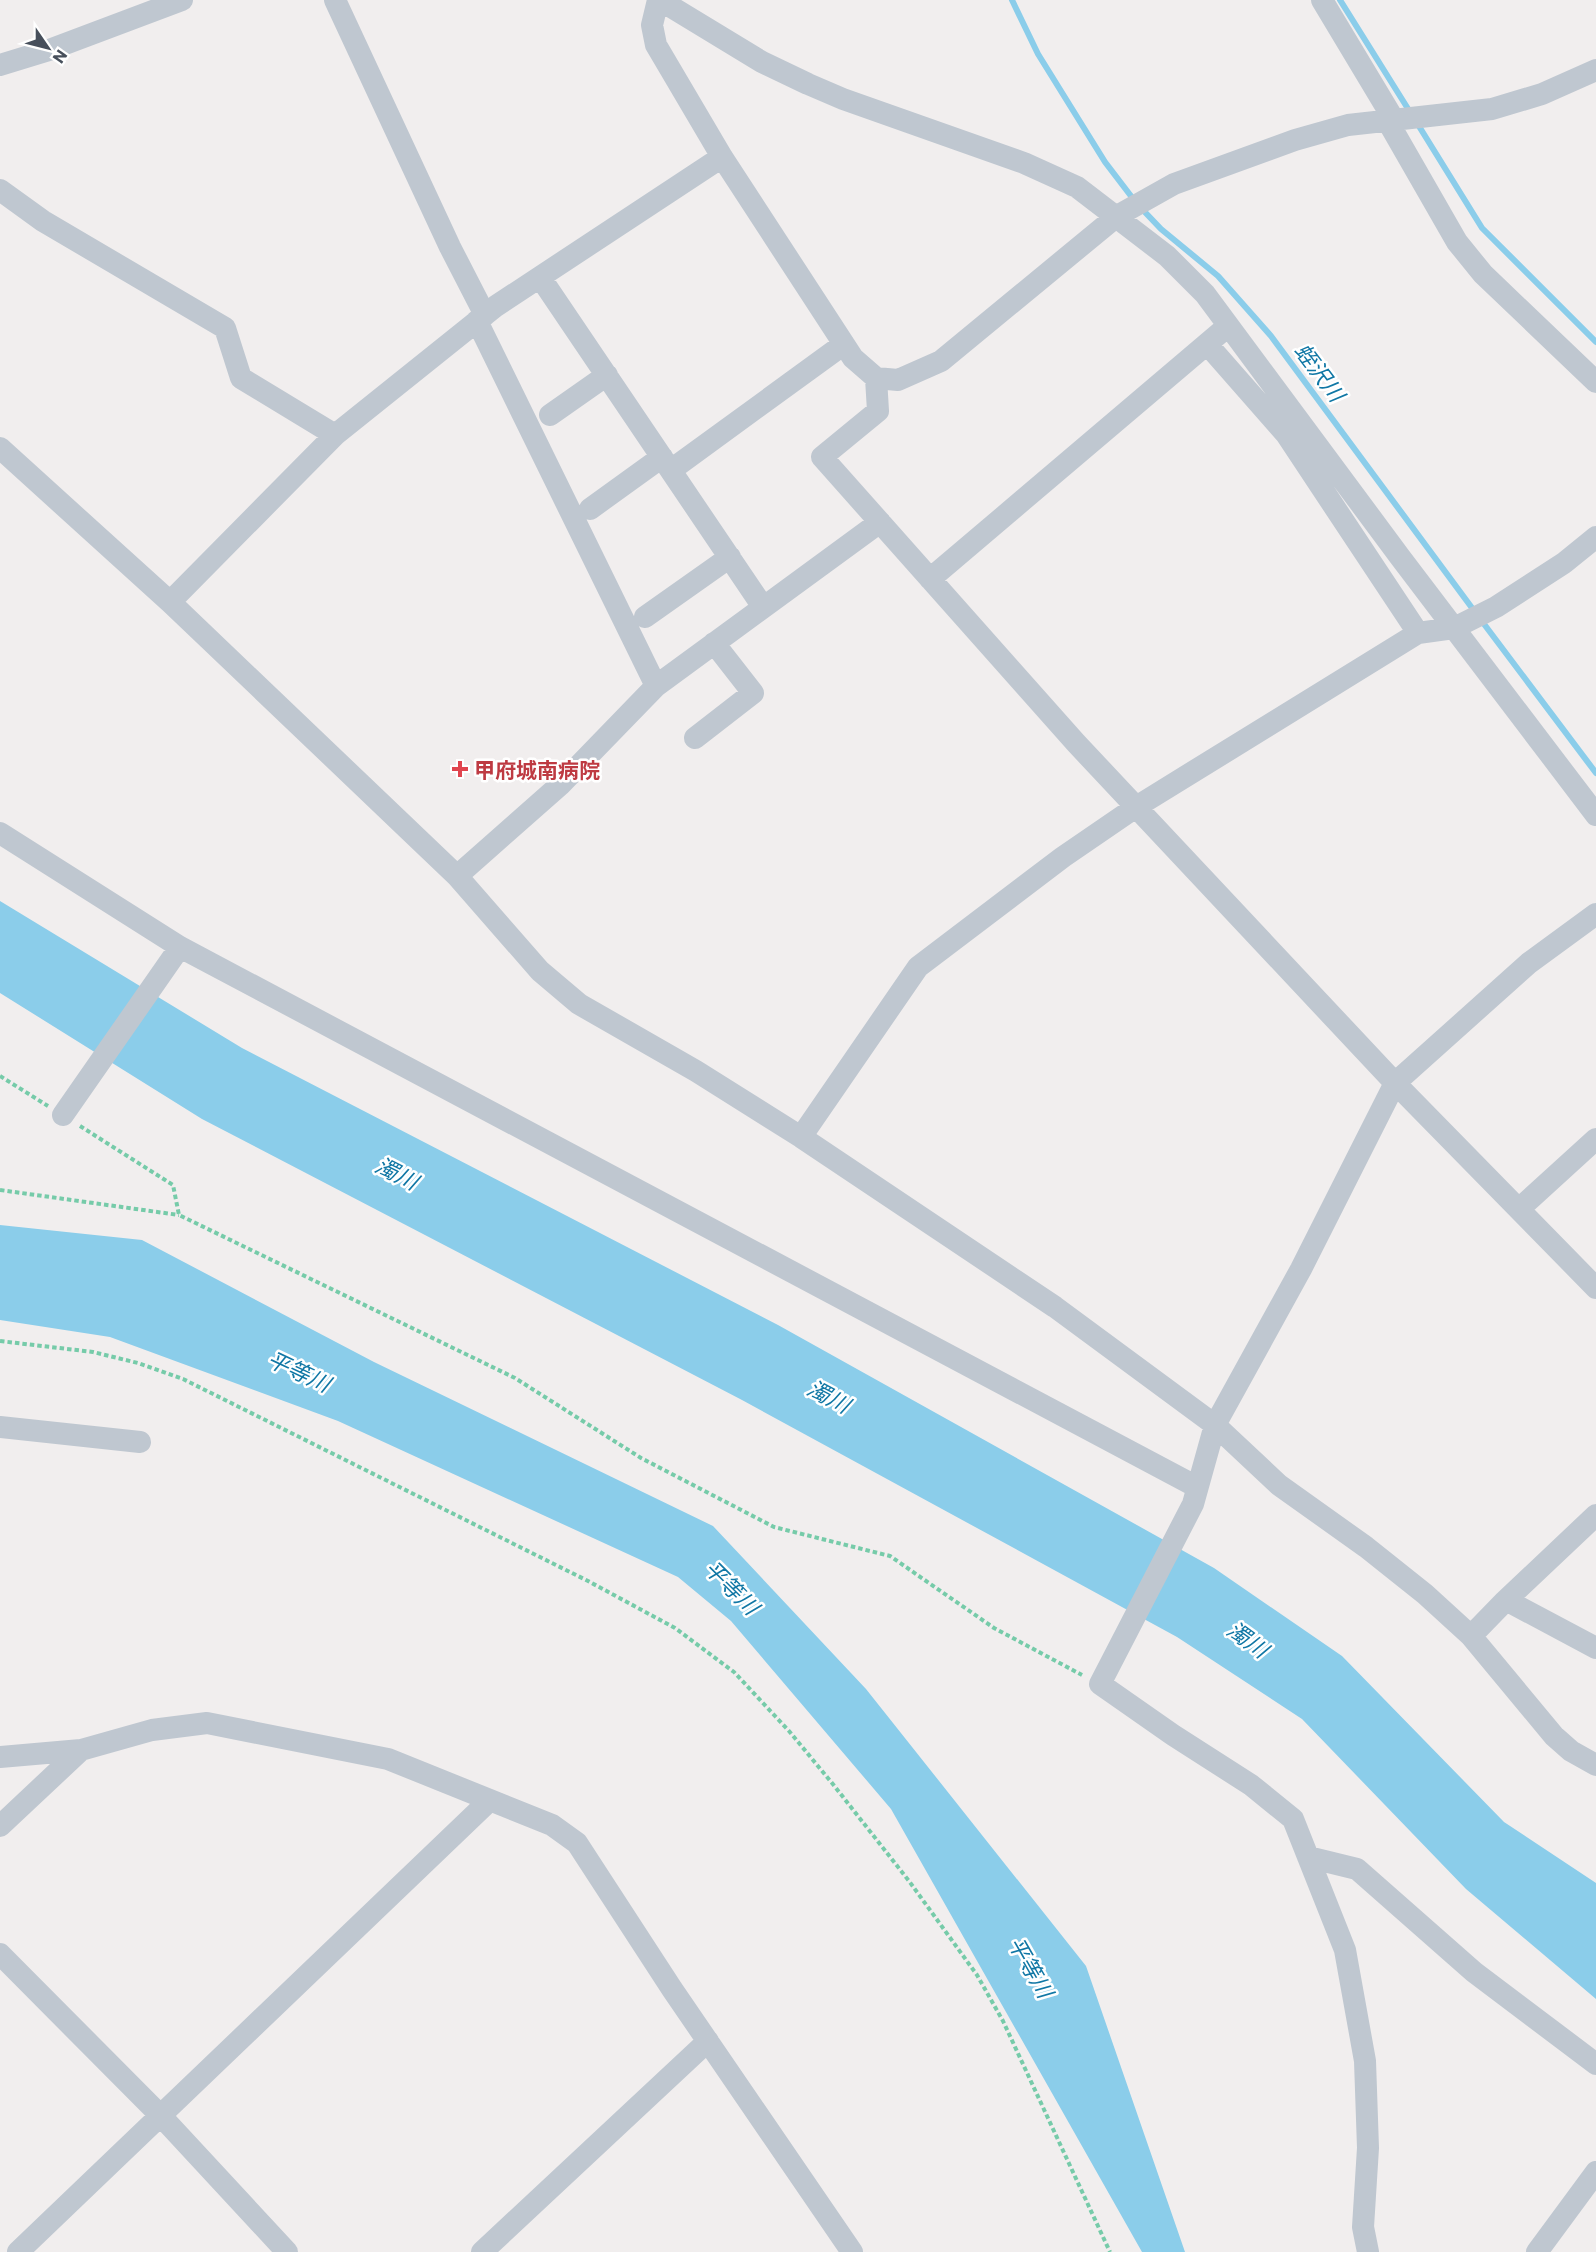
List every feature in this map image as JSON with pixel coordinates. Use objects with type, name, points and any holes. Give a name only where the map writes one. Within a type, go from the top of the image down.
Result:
[{"type":"street","points":[[0,65],[48,50],[182,0]]},
{"type":"street","points":[[335,0],[481,318],[656,686]]},
{"type":"street","points":[[1418,633],[1286,434],[1275,407],[1228,326],[1205,294],[1167,255],[1131,208],[1024,163],[843,99],[808,84],[762,62],[659,0],[652,25],[656,45],[722,157],[853,358],[876,378],[898,380],[941,361],[1131,208],[1174,184],[1295,140],[1348,125],[1492,109],[1542,94],[1596,70]]},
{"type":"street","points":[[1322,0],[1393,120],[1464,250],[1483,274],[1596,382]]},
{"type":"street","points":[[170,602],[335,435],[481,318],[722,157]]},
{"type":"street","points":[[0,190],[43,220],[225,328],[241,378],[335,435]]},
{"type":"street","points":[[540,277],[763,607]]},
{"type":"street","points":[[930,579],[1228,326]]},
{"type":"street","points":[[590,509],[666,463],[844,344]]},
{"type":"street","points":[[1207,344],[1275,407],[1460,625],[1596,815]]},
{"type":"street","points":[[550,415],[607,375]]},
{"type":"street","points":[[876,378],[878,411],[822,457],[1136,807],[1395,1083],[1596,1288]]},
{"type":"street","points":[[0,448],[170,602],[457,876],[540,971],[579,1004],[696,1071],[801,1137],[1055,1307],[1215,1425],[1279,1485],[1366,1547],[1425,1594],[1471,1636],[1554,1736],[1571,1751],[1596,1765]]},
{"type":"street","points":[[457,876],[560,785],[656,686],[880,522]]},
{"type":"street","points":[[801,1137],[918,967],[1063,857],[1136,807],[1418,633],[1460,625],[1490,610],[1564,563],[1596,537]]},
{"type":"street","points":[[645,617],[730,557]]},
{"type":"street","points":[[695,738],[753,693],[714,643]]},
{"type":"street","points":[[0,833],[175,953],[1195,1495]]},
{"type":"street","points":[[1363,2252],[1368,2148],[1365,2061],[1345,1950],[1293,1819],[1251,1785],[1173,1735],[1104,1676],[1195,1495],[1215,1425],[1300,1269],[1395,1083],[1529,963],[1596,914]]},
{"type":"street","points":[[68,1108],[175,953]]},
{"type":"street","points":[[1519,1209],[1596,1139]]},
{"type":"street","points":[[0,1427],[140,1442]]},
{"type":"street","points":[[1471,1636],[1596,1515]]},
{"type":"street","points":[[1506,1600],[1596,1648]]},
{"type":"street","points":[[0,1757],[81,1750],[152,1730],[207,1723],[388,1759],[552,1825],[577,1843],[852,2252]]},
{"type":"street","points":[[0,1826],[81,1750]]},
{"type":"street","points":[[18,2252],[490,1800]]},
{"type":"street","points":[[1308,1857],[1358,1869],[1474,1972],[1596,2064]]},
{"type":"street","points":[[0,1954],[160,2116],[286,2252]]},
{"type":"street","points":[[482,2252],[708,2041]]},
{"type":"street","points":[[1537,2252],[1595,2177]]},
{"type":"street","points":[[1363,2227],[1368,2252]]},
{"type":"path","points":[[0,1076],[68,1108],[173,1185],[179,1215]]},
{"type":"path","points":[[0,1190],[179,1215],[515,1378],[641,1458],[774,1527],[890,1556],[994,1628],[1104,1676]]},
{"type":"path","points":[[0,1341],[93,1352],[138,1363],[183,1379],[588,1581],[675,1628],[734,1672],[789,1731],[832,1784],[909,1881],[977,1975],[1003,2021],[1110,2252]]},
{"type":"water","name":"濁川","points":[[0,901],[242,1048],[778,1325],[1214,1568],[1342,1656],[1504,1822],[1596,1883],[1596,1999],[1466,1889],[1302,1719],[1177,1637],[742,1400],[202,1119],[0,993]]},
{"type":"water","name":"平等川","points":[[0,1225],[142,1240],[374,1362],[713,1526],[866,1689],[1086,1966],[1185,2252],[1142,2252],[891,1809],[731,1621],[678,1577],[338,1421],[110,1337],[0,1320]]},
{"type":"waterway","name":"蛭沢川","points":[[1012,0],[1038,54],[1105,162],[1134,200]]},
{"type":"waterway","points":[[1340,0],[1410,112]]},
{"type":"waterway","points":[[1417,123],[1482,228],[1596,342]]},
{"type":"waterway","name":"蛭沢川","points":[[1141,208],[1161,229],[1218,276],[1271,336],[1475,612]]},
{"type":"waterway","name":"蛭沢川","points":[[1481,620],[1596,773]]},
{"type":"place","name":"甲府城南病院","points":[[460,769]]}]
